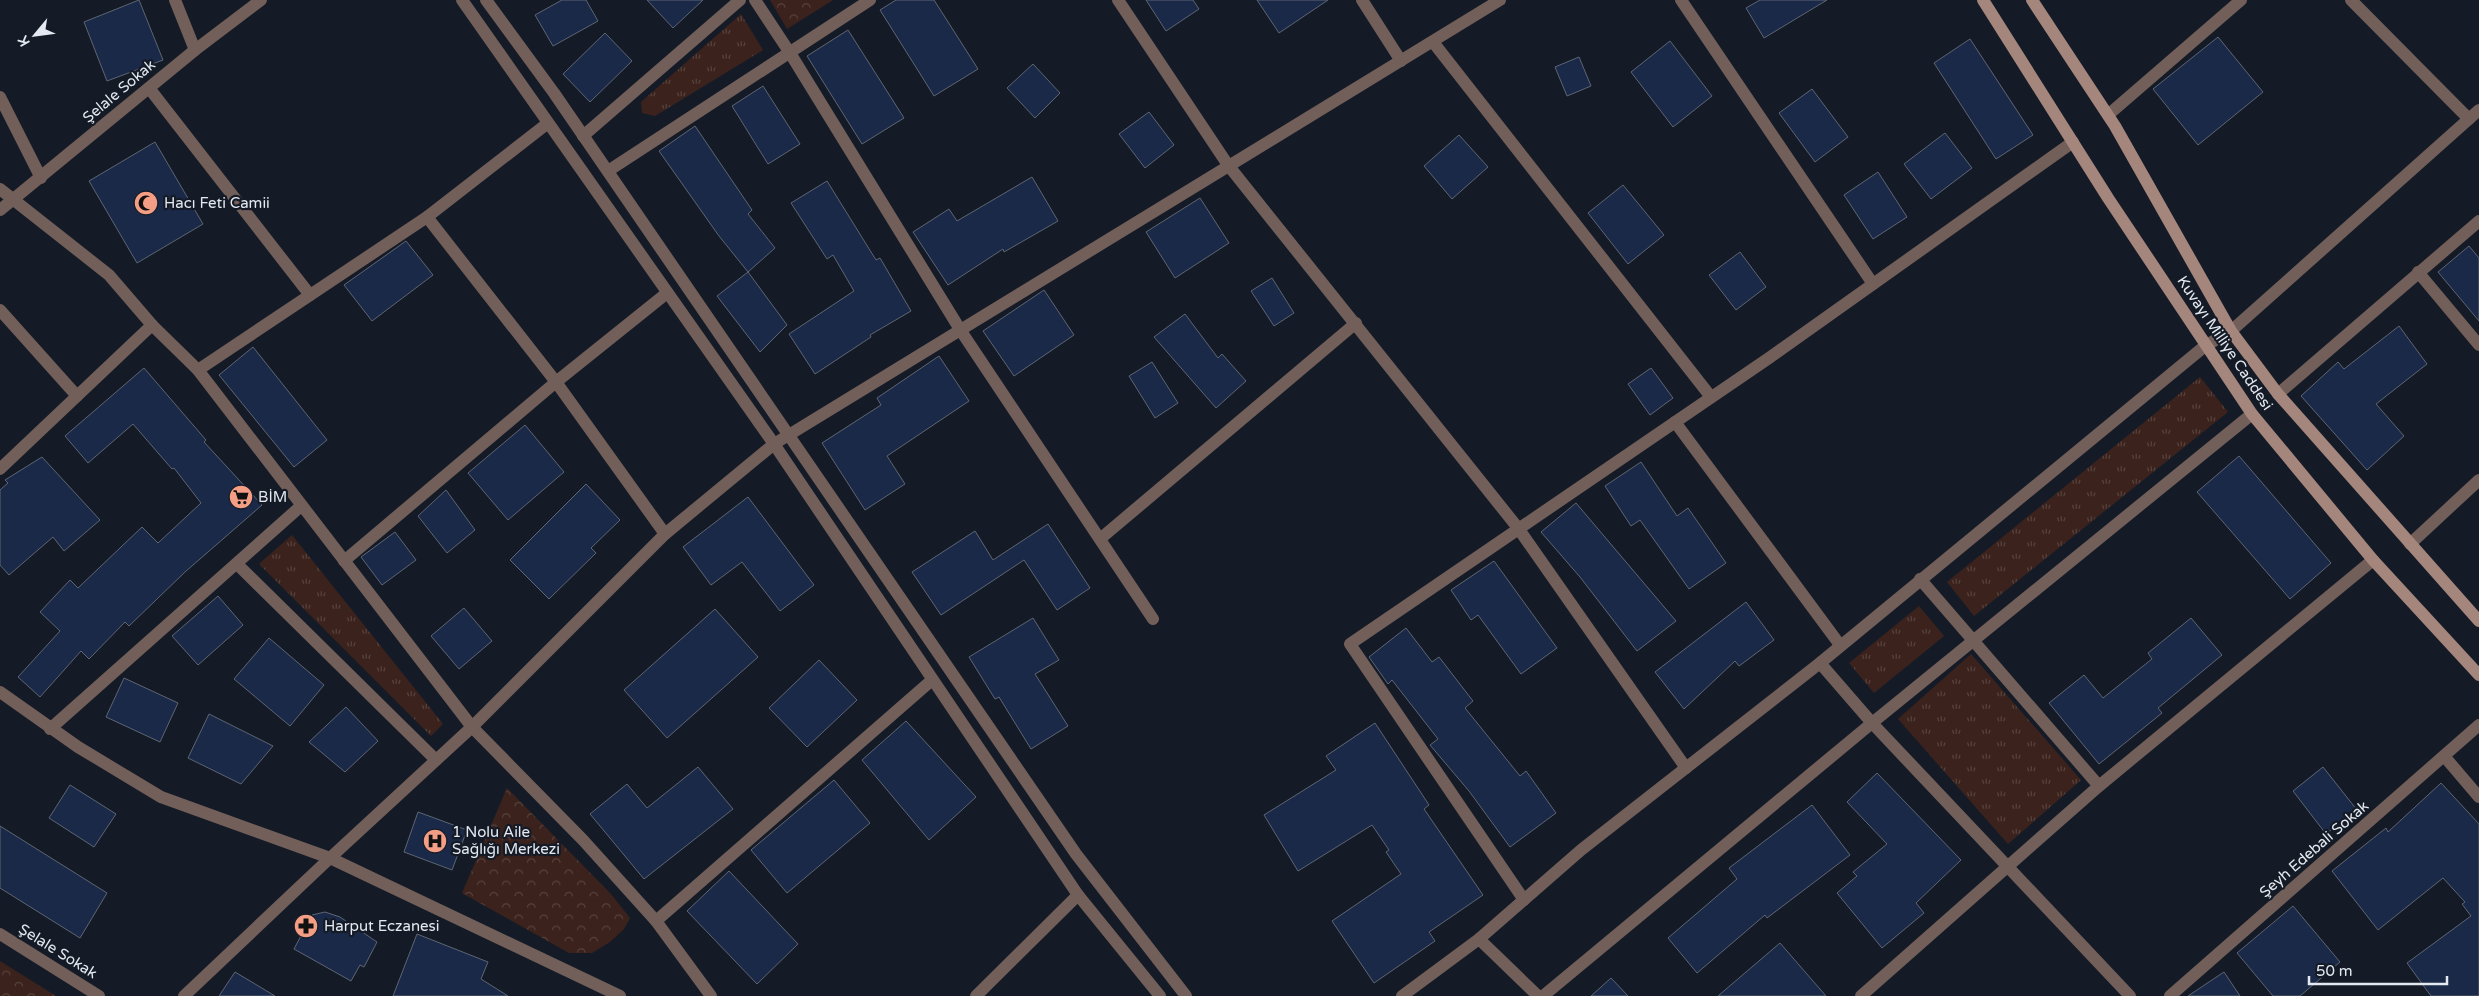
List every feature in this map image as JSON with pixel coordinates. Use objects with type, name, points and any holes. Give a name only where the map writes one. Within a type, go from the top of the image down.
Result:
[{"type":"main road","name":"Kuvayı Milliye Caddesi","points":[[1984,0],[2073,142],[2252,414],[2372,560],[2479,675]]},
{"type":"main road","name":"Kuvayı Milliye Caddesi","points":[[2032,0],[2108,115],[2231,330],[2278,394],[2479,622]]},
{"type":"street","points":[[175,0],[195,50]]},
{"type":"street","name":"Şelale Sokak","points":[[0,210],[195,50],[261,0]]},
{"type":"street","points":[[462,0],[774,444],[1078,895],[1160,996]]},
{"type":"street","points":[[486,0],[608,172],[1076,854],[1186,996]]},
{"type":"street","points":[[583,136],[740,0]]},
{"type":"street","points":[[755,0],[790,53],[961,331],[1153,619]]},
{"type":"street","points":[[608,172],[870,0]]},
{"type":"street","points":[[1118,0],[1228,166],[1356,323],[1518,528],[1686,768]]},
{"type":"street","points":[[1362,0],[1402,61]]},
{"type":"street","points":[[184,996],[330,858],[472,728],[665,534],[774,444],[1500,0]]},
{"type":"street","points":[[1681,0],[1873,284]]},
{"type":"street","points":[[2108,115],[2241,0]]},
{"type":"street","points":[[1402,996],[1479,939],[1581,850],[1820,663],[2206,346],[2231,330],[2474,114],[2351,0]]},
{"type":"street","points":[[1433,42],[1711,397]]},
{"type":"street","points":[[149,88],[310,295]]},
{"type":"street","points":[[0,97],[41,178]]},
{"type":"street","points":[[198,370],[427,217],[548,123]]},
{"type":"street","points":[[1524,900],[1350,644],[1675,422],[2073,142]]},
{"type":"street","points":[[0,189],[15,198],[109,275],[152,325],[198,370],[472,728],[583,840],[656,921],[711,996]]},
{"type":"street","points":[[427,217],[556,382],[665,534]]},
{"type":"street","points":[[2278,394],[2479,221]]},
{"type":"street","points":[[2418,272],[2479,345]]},
{"type":"street","points":[[344,562],[556,382],[667,293]]},
{"type":"street","points":[[0,310],[76,396]]},
{"type":"street","points":[[1100,539],[1356,323]]},
{"type":"street","points":[[0,469],[152,325]]},
{"type":"street","points":[[1543,996],[1872,723],[2252,414]]},
{"type":"street","points":[[1675,422],[1840,645]]},
{"type":"street","points":[[2410,544],[2479,480]]},
{"type":"street","points":[[50,729],[302,506]]},
{"type":"street","points":[[1861,996],[2006,865],[2372,560]]},
{"type":"street","points":[[237,564],[436,760]]},
{"type":"street","points":[[1920,579],[2099,786]]},
{"type":"street","points":[[1820,663],[1872,723],[2130,996]]},
{"type":"street","points":[[656,921],[932,680]]},
{"type":"street","points":[[0,692],[50,729],[161,797],[330,858],[620,996]]},
{"type":"street","name":"Şeyh Edebali Sokak","points":[[2170,996],[2479,725]]},
{"type":"street","points":[[2444,756],[2479,797]]},
{"type":"street","points":[[976,996],[1078,895]]},
{"type":"street","name":"Şelale Sokak","points":[[0,934],[99,996]]},
{"type":"street","points":[[1479,939],[1538,996]]},
{"type":"green space","points":[[770,0],[833,0],[787,29]]},
{"type":"green space","points":[[741,14],[763,50],[655,116],[642,113],[641,102]]},
{"type":"green space","points":[[2200,377],[2228,412],[1974,616],[1947,582]]},
{"type":"green space","points":[[292,535],[443,724],[431,736],[259,564]]},
{"type":"green space","points":[[1919,606],[1944,636],[1874,693],[1849,663]]},
{"type":"green space","points":[[1971,654],[2081,780],[2008,844],[1898,719]]},
{"type":"green space","points":[[507,788],[610,893],[630,918],[624,929],[610,942],[592,953],[569,953],[462,893]]},
{"type":"green space","points":[[0,961],[56,996],[0,996]]},
{"type":"building","points":[[139,0],[163,60],[107,81],[84,22]]},
{"type":"building","points":[[562,0],[586,0],[598,21],[553,46],[535,15]]},
{"type":"building","points":[[647,0],[703,0],[673,28]]},
{"type":"building","points":[[896,0],[934,0],[978,69],[934,96],[880,10]]},
{"type":"building","points":[[1146,0],[1193,0],[1199,9],[1166,31]]},
{"type":"building","points":[[1257,0],[1328,0],[1279,33]]},
{"type":"building","points":[[1760,0],[1827,0],[1764,38],[1746,8]]},
{"type":"building","points":[[848,30],[904,118],[862,144],[807,56]]},
{"type":"building","points":[[605,33],[632,61],[590,102],[563,74]]},
{"type":"building","points":[[2218,37],[2263,92],[2198,145],[2153,89]]},
{"type":"building","points":[[1970,39],[2033,135],[1996,159],[1934,63]]},
{"type":"building","points":[[1670,41],[1712,96],[1673,127],[1631,72]]},
{"type":"building","points":[[1579,57],[1591,86],[1567,96],[1555,67]]},
{"type":"building","points":[[1033,64],[1060,93],[1035,118],[1007,88]]},
{"type":"building","points":[[763,86],[800,144],[768,164],[732,106]]},
{"type":"building","points":[[1812,89],[1848,137],[1815,162],[1779,113]]},
{"type":"building","points":[[1149,112],[1174,145],[1145,168],[1119,134]]},
{"type":"building","points":[[695,126],[752,210],[748,214],[775,248],[748,272],[719,236],[659,151]]},
{"type":"building","points":[[1945,133],[1972,168],[1931,199],[1904,164]]},
{"type":"building","points":[[1459,135],[1488,167],[1452,199],[1424,166]]},
{"type":"building","name":"Hacı Feti Camii","points":[[155,142],[203,224],[137,263],[89,181]]},
{"type":"building","points":[[1878,172],[1907,217],[1873,239],[1844,195]]},
{"type":"building","points":[[1032,177],[1058,221],[1004,252],[1003,249],[948,285],[913,232],[949,209],[957,221]]},
{"type":"building","points":[[827,181],[876,260],[880,258],[911,311],[870,335],[871,337],[815,374],[789,334],[854,291],[833,255],[827,259],[791,203]]},
{"type":"building","points":[[1623,185],[1664,235],[1628,264],[1588,213]]},
{"type":"building","points":[[1200,198],[1229,243],[1175,278],[1146,232]]},
{"type":"building","points":[[406,241],[433,275],[372,321],[344,285]]},
{"type":"building","points":[[2469,246],[2479,258],[2479,321],[2438,272]]},
{"type":"building","points":[[1740,252],[1766,287],[1736,310],[1709,275]]},
{"type":"building","points":[[748,272],[787,325],[760,352],[717,296]]},
{"type":"building","points":[[1272,278],[1294,313],[1274,326],[1251,291]]},
{"type":"building","points":[[1044,290],[1074,335],[1014,376],[983,331]]},
{"type":"building","points":[[1185,314],[1218,358],[1222,354],[1246,381],[1216,408],[1154,337]]},
{"type":"building","points":[[2399,326],[2427,364],[2376,404],[2404,436],[2367,470],[2301,396],[2338,362],[2344,369]]},
{"type":"building","points":[[253,347],[327,440],[294,467],[219,375]]},
{"type":"building","points":[[939,356],[969,401],[887,456],[905,484],[865,510],[822,443],[881,405],[877,398]]},
{"type":"building","points":[[1152,362],[1178,403],[1155,418],[1129,376]]},
{"type":"building","points":[[144,368],[206,440],[204,442],[262,505],[185,572],[129,626],[125,622],[89,659],[81,651],[40,697],[18,677],[60,631],[40,612],[70,580],[78,588],[142,527],[158,543],[201,503],[174,468],[172,469],[133,424],[88,463],[65,436]]},
{"type":"building","points":[[1651,368],[1673,398],[1650,415],[1628,384]]},
{"type":"building","points":[[525,425],[564,472],[508,520],[468,473]]},
{"type":"building","points":[[2239,456],[2331,563],[2290,599],[2197,492]]},
{"type":"building","points":[[42,457],[100,520],[64,551],[53,537],[9,575],[0,565],[0,490],[8,483],[5,480]]},
{"type":"building","points":[[1641,462],[1677,516],[1688,508],[1726,563],[1689,589],[1640,520],[1631,526],[1605,486]]},
{"type":"building","points":[[586,484],[620,520],[591,548],[596,553],[549,599],[510,560]]},
{"type":"building","points":[[446,490],[475,530],[447,553],[418,516]]},
{"type":"building","points":[[748,497],[814,585],[780,611],[742,562],[711,585],[683,547]]},
{"type":"building","points":[[1576,503],[1676,621],[1637,651],[1580,577],[1541,532]]},
{"type":"building","points":[[1048,524],[1090,588],[1057,610],[1024,560],[941,615],[912,572],[975,531],[993,560]]},
{"type":"building","points":[[395,532],[416,560],[382,585],[361,557]]},
{"type":"building","points":[[1494,561],[1557,648],[1521,674],[1478,615],[1471,620],[1451,590]]},
{"type":"building","points":[[218,596],[243,625],[198,665],[172,636]]},
{"type":"building","points":[[1746,602],[1774,640],[1739,666],[1735,661],[1684,709],[1655,672]]},
{"type":"building","points":[[464,608],[492,641],[459,669],[431,636]]},
{"type":"building","points":[[715,609],[758,657],[667,738],[624,690]]},
{"type":"building","points":[[1033,618],[1059,660],[1035,674],[1068,726],[1031,749],[999,697],[995,699],[969,657]]},
{"type":"building","points":[[2191,618],[2222,655],[2158,708],[2162,713],[2099,764],[2049,703],[2084,675],[2103,698],[2152,659],[2148,653]]},
{"type":"building","points":[[1406,628],[1432,662],[1439,657],[1473,701],[1465,708],[1520,776],[1526,771],[1556,813],[1510,847],[1469,791],[1430,745],[1438,739],[1392,680],[1388,684],[1369,657]]},
{"type":"building","points":[[269,638],[324,685],[290,726],[234,679]]},
{"type":"building","points":[[819,660],[857,700],[807,747],[769,708]]},
{"type":"building","points":[[124,678],[178,703],[160,742],[106,717]]},
{"type":"building","points":[[346,707],[378,741],[345,772],[309,742]]},
{"type":"building","points":[[209,714],[273,746],[241,784],[188,758]]},
{"type":"building","points":[[906,721],[976,797],[929,840],[862,760]]},
{"type":"building","points":[[1375,723],[1429,805],[1424,809],[1483,895],[1429,932],[1435,941],[1374,983],[1332,921],[1401,874],[1386,852],[1389,850],[1372,825],[1298,871],[1264,815],[1336,770],[1326,756]]},
{"type":"building","points":[[698,767],[733,809],[644,879],[590,814],[627,784],[647,808]]},
{"type":"building","points":[[2323,767],[2357,810],[2326,834],[2293,791]]},
{"type":"building","points":[[1877,773],[1961,860],[1916,903],[1924,913],[1882,948],[1837,893],[1857,876],[1853,872],[1887,844],[1847,802]]},
{"type":"building","points":[[834,780],[870,823],[787,893],[751,850]]},
{"type":"building","points":[[2441,783],[2479,824],[2479,996],[2431,996],[2407,963],[2471,916],[2462,904],[2465,902],[2443,878],[2378,930],[2332,871],[2386,828],[2388,832]]},
{"type":"building","points":[[70,785],[116,814],[94,847],[49,818]]},
{"type":"building","points":[[1812,805],[1850,855],[1767,918],[1765,915],[1697,973],[1668,938],[1737,879],[1729,868]]},
{"type":"building","name":"1 Nolu Aile Sağlığı Merkezi","points":[[418,812],[467,830],[452,870],[404,852]]},
{"type":"building","points":[[0,826],[107,893],[80,938],[0,888]]},
{"type":"building","points":[[729,871],[798,944],[757,984],[687,911]]},
{"type":"building","points":[[2293,906],[2340,962],[2300,996],[2273,996],[2237,953]]},
{"type":"building","points":[[325,912],[340,917],[377,942],[364,967],[360,965],[351,981],[294,949],[312,915]]},
{"type":"building","points":[[417,934],[488,962],[481,979],[508,996],[393,996]]},
{"type":"building","points":[[1780,943],[1826,996],[1718,996]]},
{"type":"building","points":[[235,972],[275,996],[219,996]]},
{"type":"building","points":[[2224,972],[2240,996],[2188,996]]},
{"type":"building","points":[[1611,978],[1628,996],[1591,996]]},
{"type":"place","name":"Hacı Feti Camii","points":[[146,203]]},
{"type":"place","name":"BİM","points":[[241,497]]},
{"type":"place","name":"1 Nolu Aile Sağlığı Merkezi","points":[[435,841]]},
{"type":"place","name":"Harput Eczanesi","points":[[306,926]]}]
